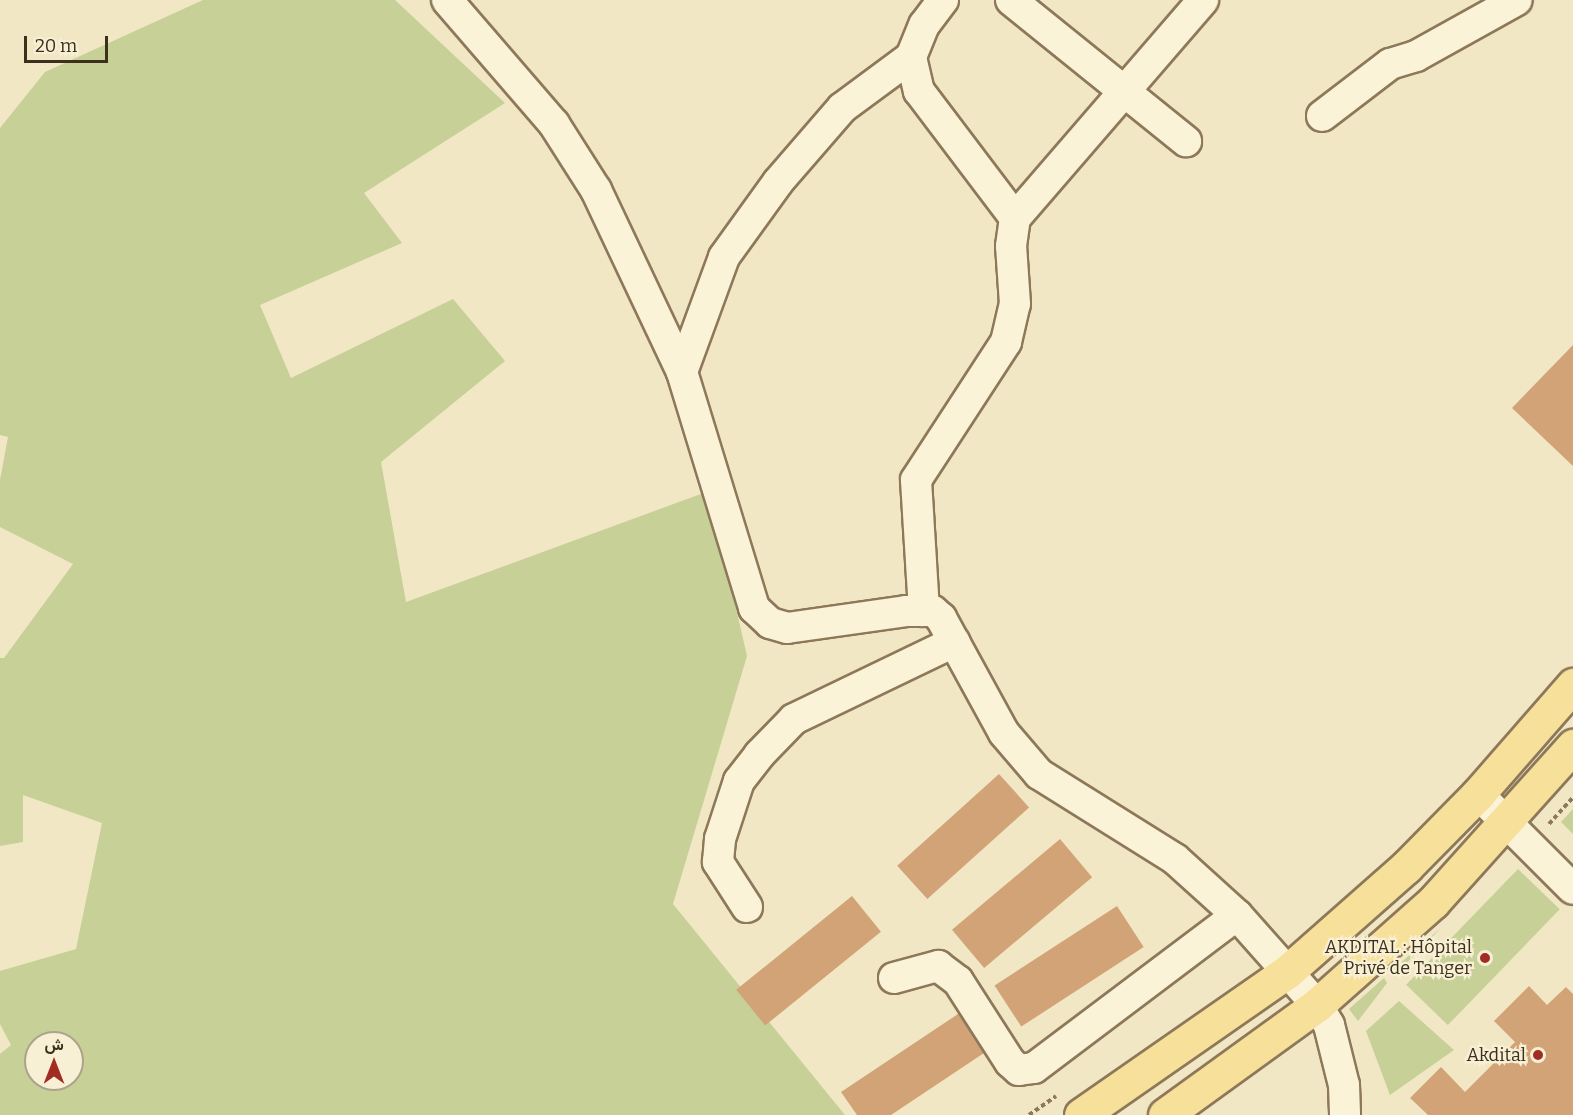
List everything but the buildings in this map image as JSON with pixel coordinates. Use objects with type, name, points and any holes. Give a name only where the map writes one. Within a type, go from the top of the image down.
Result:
[{"type":"main road","points":[[1081,1115],[1287,972],[1406,867],[1478,795],[1573,685]]},
{"type":"main road","points":[[1165,1115],[1317,1005],[1433,902],[1509,821],[1573,746]]},
{"type":"street","points":[[447,0],[554,124],[596,190],[682,372],[754,608],[770,623],[787,628],[924,611],[933,611],[942,618],[1004,733],[1039,774],[1167,853],[1237,915],[1317,1005],[1329,1025],[1344,1085],[1345,1115]]},
{"type":"street","points":[[682,372],[731,248],[778,182],[842,108],[911,57],[924,26],[943,0]]},
{"type":"street","points":[[1011,0],[1186,141]]},
{"type":"street","points":[[1322,116],[1390,64],[1416,56],[1517,0]]},
{"type":"street","points":[[924,611],[915,480],[1006,342],[1015,304],[1011,246],[1015,218],[1199,1]]},
{"type":"street","points":[[911,57],[919,91],[1015,218]]},
{"type":"street","points":[[747,907],[718,861],[720,840],[739,781],[759,755],[794,718],[954,642]]},
{"type":"street","points":[[1478,795],[1509,821],[1573,889]]},
{"type":"street","points":[[894,978],[938,966],[958,981],[1010,1062],[1019,1070],[1034,1068],[1237,915]]},
{"type":"green space","points":[[203,0],[395,0],[505,103],[364,193],[402,243],[260,305],[291,378],[453,299],[505,361],[381,462],[406,602],[709,491],[747,656],[673,904],[845,1115],[0,1115],[0,1054],[11,1045],[0,1024],[0,971],[76,949],[102,823],[23,795],[23,842],[0,846],[0,658],[4,658],[73,564],[0,527],[0,480],[8,437],[0,435],[0,128],[45,72]]},
{"type":"green space","points":[[1573,809],[1573,834],[1561,822]]},
{"type":"green space","points":[[1518,869],[1560,909],[1448,1025],[1406,985]]},
{"type":"green space","points":[[1442,927],[1395,975],[1390,972]]},
{"type":"green space","points":[[1384,978],[1387,983],[1358,1021],[1349,1009]]},
{"type":"green space","points":[[1399,1001],[1454,1050],[1390,1095],[1366,1031]]},
{"type":"place","name":"AKDITAL : Hôpital Privé de Tanger","points":[[1485,958]]},
{"type":"place","name":"Akdital","points":[[1538,1055]]}]
